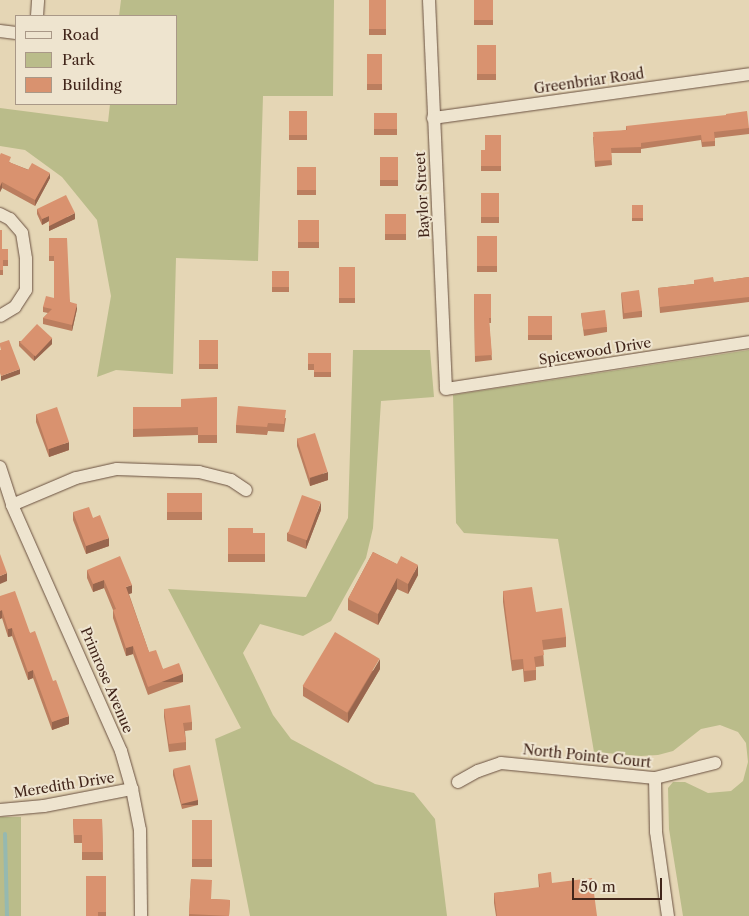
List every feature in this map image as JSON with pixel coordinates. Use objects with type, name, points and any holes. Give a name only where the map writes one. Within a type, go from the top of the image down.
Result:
[{"type":"street","points":[[37,15],[38,0]]},
{"type":"street","name":"Baylor Street","points":[[429,0],[446,390]]},
{"type":"street","points":[[0,31],[15,33]]},
{"type":"street","name":"Greenbriar Road","points":[[433,118],[749,74]]},
{"type":"street","points":[[0,214],[10,218],[22,233],[26,259],[26,290],[15,307],[0,316]]},
{"type":"street","name":"Spicewood Drive","points":[[446,390],[749,342]]},
{"type":"street","name":"Primrose Avenue","points":[[0,467],[12,505],[121,751],[132,789],[140,830],[141,916]]},
{"type":"street","points":[[12,505],[76,478],[117,469],[199,472],[231,480],[246,490]]},
{"type":"street","name":"North Pointe Court","points":[[458,782],[478,771],[501,763],[655,778],[715,763]]},
{"type":"street","points":[[655,778],[656,832],[668,916]]},
{"type":"street","name":"Meredith Drive","points":[[0,810],[44,806],[132,789]]},
{"type":"green space","points":[[121,0],[334,0],[333,96],[263,96],[258,261],[176,258],[173,374],[116,370],[97,377],[111,296],[97,220],[62,177],[25,150],[0,146],[0,108],[108,122],[110,105],[178,105],[178,15],[119,15]]},
{"type":"green space","points":[[353,350],[430,350],[434,397],[381,401],[373,528],[366,558],[331,621],[303,636],[260,624],[243,653],[273,715],[291,739],[375,784],[414,793],[435,819],[447,916],[250,916],[215,739],[241,728],[168,589],[306,597],[348,518]]},
{"type":"green space","points":[[749,350],[749,916],[683,916],[669,829],[668,788],[673,782],[685,782],[708,793],[731,791],[743,781],[748,762],[746,743],[738,732],[720,725],[701,729],[673,751],[658,755],[641,756],[594,752],[558,539],[464,533],[456,523],[453,395]]},
{"type":"green space","points":[[0,817],[21,817],[21,916],[0,916]]},
{"type":"building","points":[[369,0],[386,0],[386,29],[369,29]]},
{"type":"building","points":[[474,0],[493,0],[493,20],[474,20]]},
{"type":"building","points":[[477,45],[496,45],[496,74],[477,74]]},
{"type":"building","points":[[367,54],[382,54],[382,84],[367,84]]},
{"type":"building","points":[[289,111],[307,111],[307,135],[289,135]]},
{"type":"building","points":[[747,111],[749,128],[714,132],[715,141],[702,142],[701,135],[641,143],[641,147],[611,148],[612,160],[595,161],[593,132],[627,130],[626,126]]},
{"type":"building","points":[[374,113],[397,113],[397,129],[374,129]]},
{"type":"building","points":[[485,135],[501,135],[501,166],[481,166],[481,150],[485,150]]},
{"type":"building","points":[[1,153],[11,157],[9,162],[28,170],[32,163],[50,173],[35,200],[2,182],[0,186]]},
{"type":"building","points":[[380,157],[398,157],[398,180],[380,180]]},
{"type":"building","points":[[297,167],[316,167],[316,190],[297,190]]},
{"type":"building","points":[[481,193],[499,193],[499,217],[481,217]]},
{"type":"building","points":[[66,195],[75,213],[49,226],[49,216],[42,219],[37,209]]},
{"type":"building","points":[[632,205],[643,205],[643,218],[632,218]]},
{"type":"building","points":[[385,214],[406,214],[406,234],[385,234]]},
{"type":"building","points":[[298,220],[319,220],[319,242],[298,242]]},
{"type":"building","points":[[0,230],[2,230],[2,249],[8,249],[8,260],[3,260],[3,270],[0,270]]},
{"type":"building","points":[[477,236],[497,236],[497,266],[477,266]]},
{"type":"building","points":[[49,238],[67,238],[70,302],[77,304],[72,325],[43,318],[52,309],[43,307],[46,296],[54,298],[54,256],[49,256]]},
{"type":"building","points":[[339,267],[355,267],[355,298],[339,298]]},
{"type":"building","points":[[272,271],[289,271],[289,287],[272,287]]},
{"type":"building","points":[[713,277],[714,282],[749,277],[749,297],[660,307],[658,288],[694,284],[694,280]]},
{"type":"building","points":[[639,290],[642,311],[624,313],[621,293]]},
{"type":"building","points":[[474,294],[491,294],[491,318],[489,318],[492,355],[475,356]]},
{"type":"building","points":[[605,310],[607,327],[583,330],[581,313]]},
{"type":"building","points":[[528,316],[552,316],[552,335],[528,335]]},
{"type":"building","points":[[37,324],[52,338],[35,357],[20,342]]},
{"type":"building","points":[[9,340],[20,369],[1,376],[0,343]]},
{"type":"building","points":[[199,340],[218,340],[218,364],[199,364]]},
{"type":"building","points":[[308,353],[331,353],[331,372],[314,372],[314,364],[308,364]]},
{"type":"building","points":[[217,397],[217,435],[198,435],[198,427],[133,429],[133,407],[181,407],[181,399]]},
{"type":"building","points":[[238,406],[286,410],[284,424],[268,423],[267,427],[236,425]]},
{"type":"building","points":[[57,407],[69,442],[48,449],[36,414]]},
{"type":"building","points":[[315,433],[328,472],[310,478],[297,439]]},
{"type":"building","points":[[167,493],[202,493],[202,512],[167,512]]},
{"type":"building","points":[[302,495],[321,502],[307,540],[288,534]]},
{"type":"building","points":[[89,507],[93,518],[100,515],[109,538],[86,546],[73,512]]},
{"type":"building","points":[[228,528],[253,528],[253,533],[265,533],[265,554],[228,554]]},
{"type":"building","points":[[373,552],[397,564],[401,556],[418,565],[408,584],[397,578],[378,614],[348,599]]},
{"type":"building","points":[[0,554],[7,573],[0,576]]},
{"type":"building","points":[[120,556],[132,585],[126,587],[149,652],[156,650],[163,669],[179,663],[183,674],[148,687],[133,646],[126,648],[113,610],[116,609],[104,580],[93,584],[87,570]]},
{"type":"building","points":[[532,587],[536,612],[562,608],[566,637],[542,640],[544,655],[534,657],[536,670],[524,671],[523,659],[512,660],[503,591]]},
{"type":"building","points":[[15,591],[30,633],[35,631],[53,681],[56,680],[69,716],[52,722],[33,670],[28,672],[12,628],[8,629],[2,610],[0,611],[0,596]]},
{"type":"building","points":[[335,632],[380,659],[347,713],[303,686]]},
{"type":"building","points":[[190,705],[192,722],[183,723],[186,742],[169,744],[164,709]]},
{"type":"building","points":[[190,765],[198,800],[182,804],[173,769]]},
{"type":"building","points":[[73,819],[102,819],[103,852],[82,852],[82,835],[74,835]]},
{"type":"building","points":[[192,820],[212,820],[212,859],[192,859]]},
{"type":"building","points":[[551,872],[552,883],[592,878],[597,916],[497,916],[494,893],[540,887],[538,874]]},
{"type":"building","points":[[86,876],[106,876],[106,912],[98,912],[98,916],[86,916]]},
{"type":"building","points":[[191,879],[212,880],[211,899],[230,900],[229,916],[189,914]]},
{"type":"waterway","points":[[5,834],[7,916]]}]
